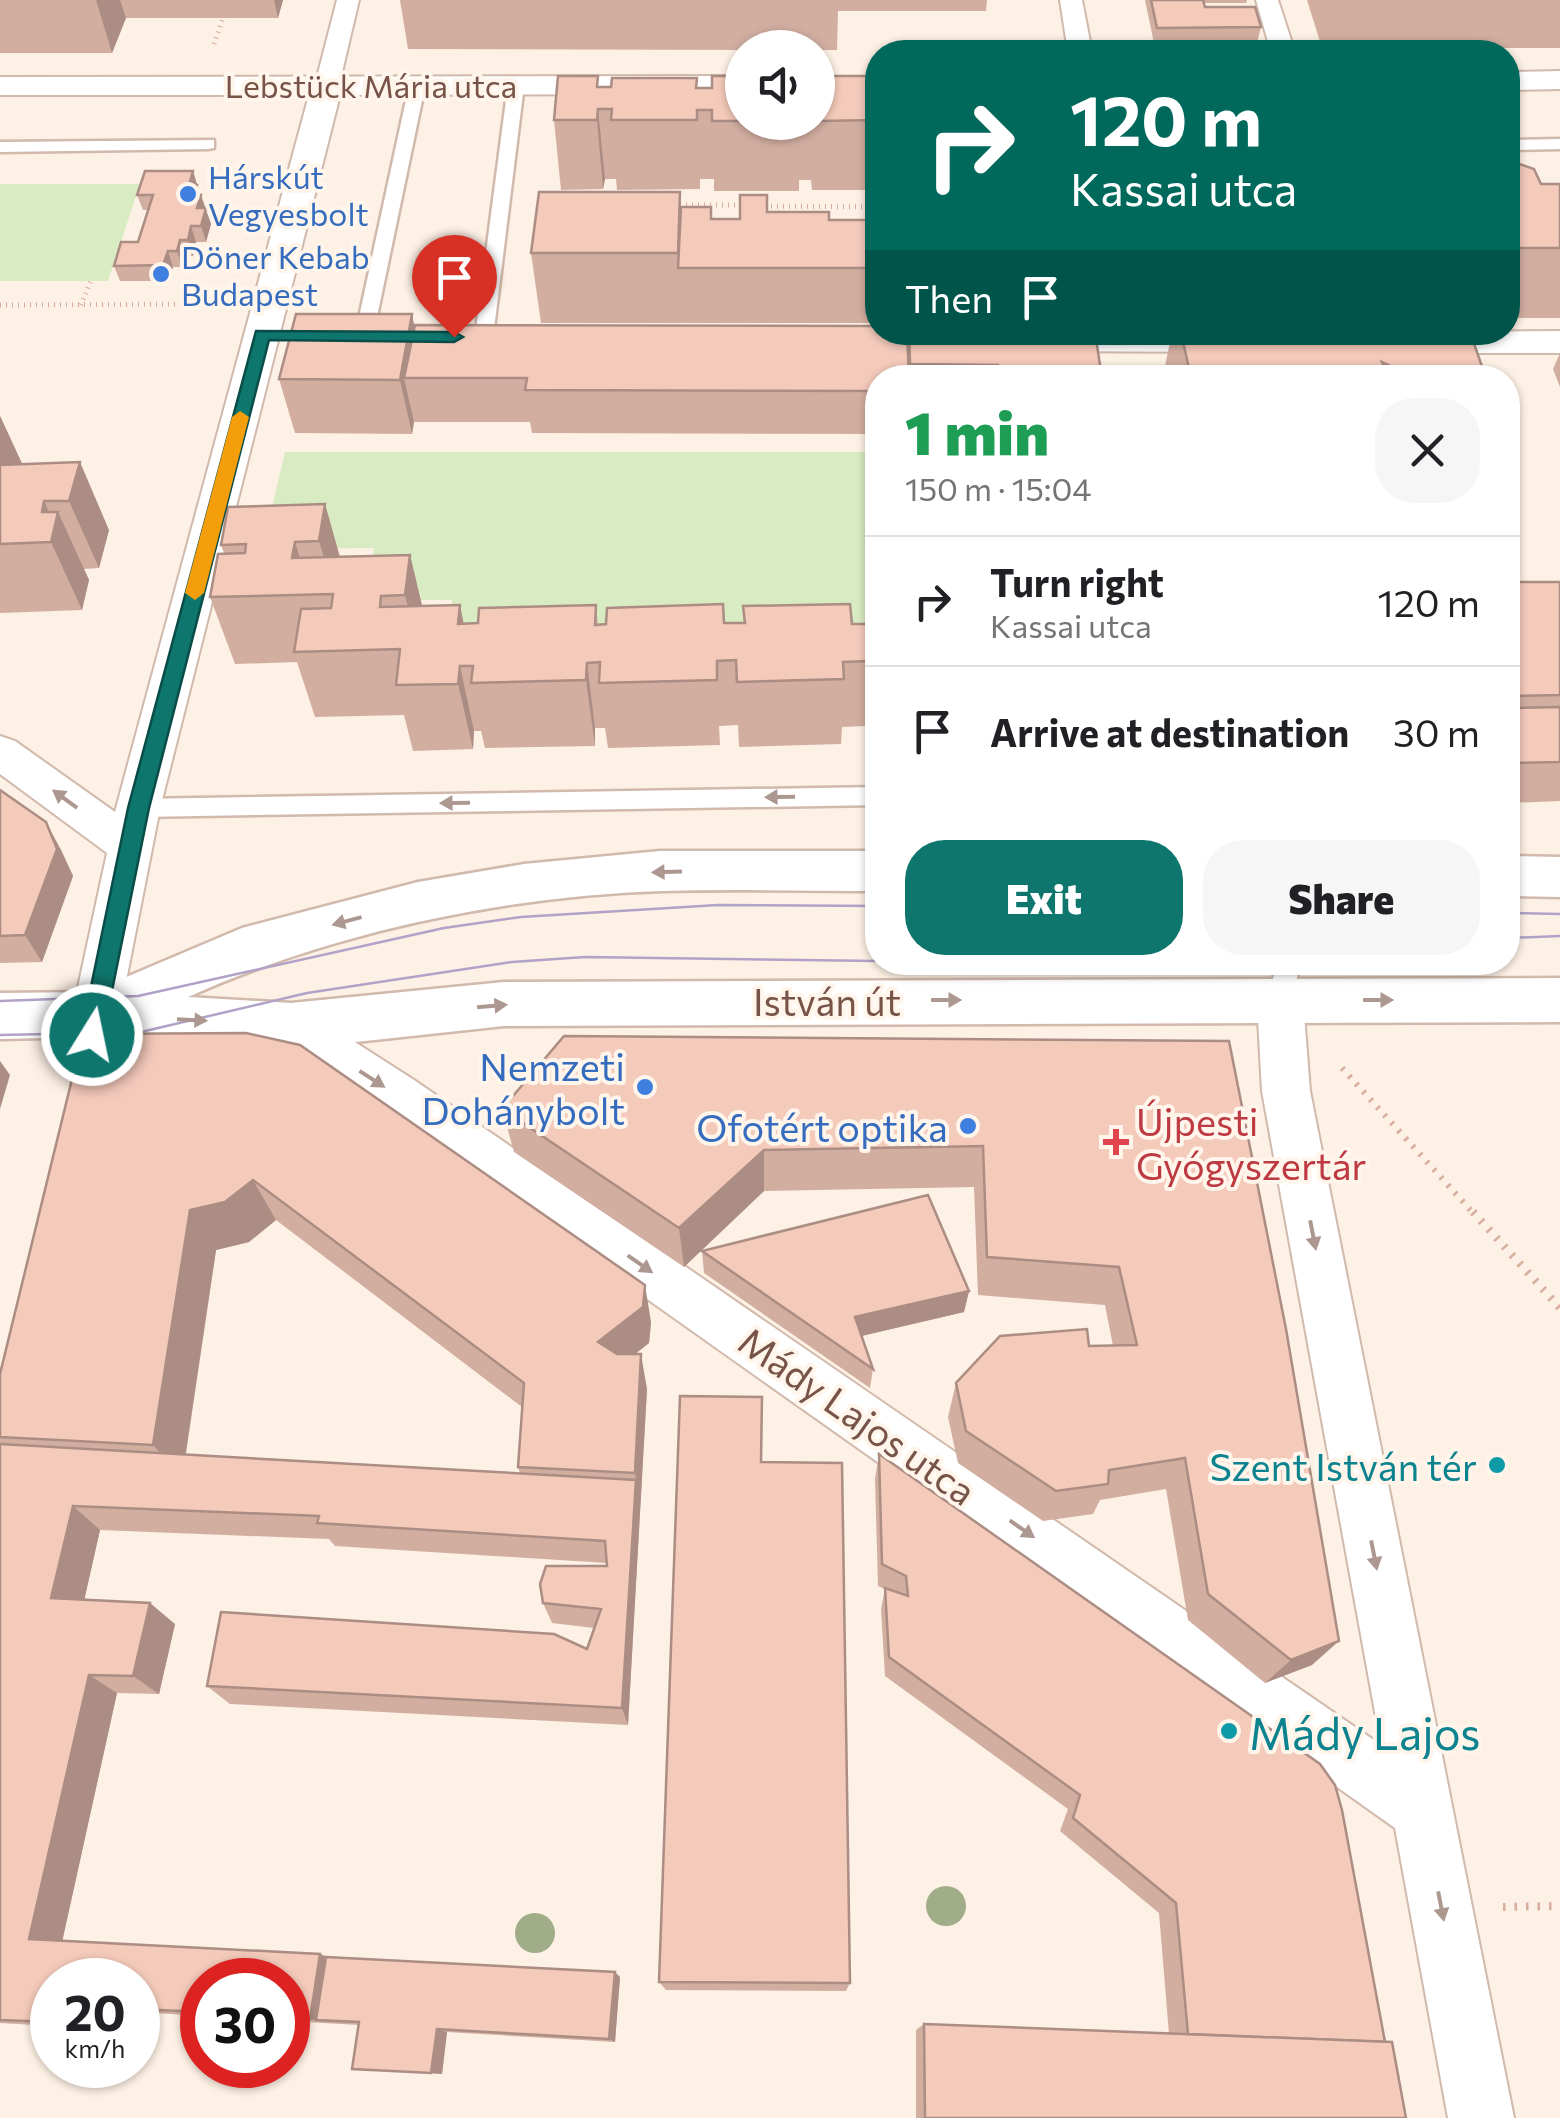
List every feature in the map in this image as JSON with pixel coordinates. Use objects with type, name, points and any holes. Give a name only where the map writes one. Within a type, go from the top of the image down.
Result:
[{"type":"street","points":[[78,1092],[134,827],[320,330],[327,86],[348,0]]},
{"type":"street","points":[[1071,0],[1078,40]]},
{"type":"street","points":[[1267,0],[1279,40]]},
{"type":"street","points":[[1520,81],[1560,80]]},
{"type":"street","name":"Lebstück Mária utca","points":[[0,86],[725,84]]},
{"type":"street","points":[[467,337],[524,337]]},
{"type":"street","points":[[1520,342],[1560,342]]},
{"type":"street","points":[[0,752],[134,827]]},
{"type":"street","name":"István út","points":[[95,1014],[242,949],[453,896],[524,884],[660,871],[865,871]]},
{"type":"street","points":[[1520,876],[1560,877]]},
{"type":"street","points":[[1285,982],[1286,1090],[1481,2118]]},
{"type":"street","name":"István út","points":[[0,1016],[95,1014],[291,1026],[504,1004],[1285,982],[1560,1000]]},
{"type":"street","name":"Mády Lajos utca","points":[[291,1026],[397,1095],[1422,1810]]},
{"type":"lane","points":[[320,330],[417,86]]},
{"type":"lane","points":[[467,337],[516,86]]},
{"type":"lane","points":[[0,147],[208,144]]},
{"type":"lane","points":[[1520,144],[1560,144]]},
{"type":"lane","points":[[134,827],[865,797]]},
{"type":"path","points":[[660,204],[865,207]]},
{"type":"path","points":[[82,305],[91,281]]},
{"type":"path","points":[[0,305],[82,305],[320,330]]},
{"type":"path","points":[[1285,982],[1560,1308]]},
{"type":"green space","points":[[0,184],[140,184],[108,281],[0,281]]},
{"type":"green space","points":[[285,452],[865,452],[865,647],[446,649],[452,600],[366,600],[374,548],[262,549]]},
{"type":"building","points":[[1151,0],[1203,0],[1205,7],[1255,7],[1261,27],[1157,28]]},
{"type":"building","points":[[558,76],[598,76],[597,87],[611,87],[612,78],[697,78],[696,88],[712,88],[712,76],[725,76],[725,121],[712,121],[712,110],[697,110],[697,120],[611,120],[612,109],[598,109],[597,120],[554,120]]},
{"type":"building","points":[[835,76],[865,76],[865,120],[835,121]]},
{"type":"building","points":[[1520,164],[1534,169],[1541,184],[1560,184],[1560,248],[1520,248]]},
{"type":"building","points":[[145,171],[193,171],[189,185],[197,185],[194,195],[201,195],[197,208],[206,208],[201,226],[191,226],[188,240],[180,240],[177,251],[168,251],[163,265],[114,266],[121,242],[138,242],[153,195],[137,195]]},
{"type":"building","points":[[539,192],[680,192],[678,253],[531,253]]},
{"type":"building","points":[[740,195],[767,195],[767,212],[829,212],[829,220],[865,220],[865,268],[678,268],[681,207],[711,207],[711,219],[740,219]]},
{"type":"building","points":[[296,314],[412,314],[400,380],[279,379]]},
{"type":"building","points":[[415,325],[865,326],[865,345],[908,345],[908,365],[865,365],[865,391],[525,390],[527,378],[404,378]]},
{"type":"building","points":[[909,345],[1097,345],[1100,365],[998,365],[910,364]]},
{"type":"building","points":[[1184,345],[1475,345],[1481,365],[1382,362],[1383,365],[1188,365]]},
{"type":"building","points":[[80,462],[69,501],[44,501],[42,512],[58,512],[51,542],[0,544],[0,465]]},
{"type":"building","points":[[325,504],[319,541],[295,542],[292,558],[410,555],[405,595],[381,596],[380,607],[460,605],[458,624],[478,623],[479,608],[596,605],[595,625],[606,624],[607,608],[723,604],[724,623],[745,623],[743,606],[850,604],[852,624],[865,624],[865,661],[843,662],[844,679],[737,682],[736,660],[717,661],[717,680],[599,683],[600,662],[587,663],[586,680],[471,683],[473,666],[460,666],[458,684],[396,685],[400,649],[294,652],[301,609],[331,608],[333,594],[210,597],[218,554],[245,553],[246,544],[221,545],[228,507]]},
{"type":"building","points":[[1520,582],[1560,582],[1560,695],[1520,696]]},
{"type":"building","points":[[1560,707],[1560,762],[1520,763],[1520,708]]},
{"type":"building","points":[[0,790],[46,822],[57,849],[25,935],[0,936]]},
{"type":"building","points":[[246,1033],[300,1045],[645,1285],[643,1307],[598,1342],[617,1354],[641,1354],[635,1473],[518,1467],[524,1383],[253,1180],[225,1202],[190,1210],[153,1445],[0,1437],[0,1374],[83,1034]]},
{"type":"building","points":[[564,1036],[1229,1041],[1286,1329],[1339,1641],[1291,1660],[1208,1594],[1185,1458],[1109,1470],[1108,1484],[1056,1491],[966,1431],[956,1383],[1000,1336],[1087,1329],[1089,1346],[1137,1345],[1119,1267],[987,1257],[983,1146],[764,1150],[679,1228],[502,1109]]},
{"type":"building","points":[[928,1195],[969,1291],[855,1317],[873,1369],[702,1251]]},
{"type":"building","points":[[680,1396],[762,1397],[761,1462],[842,1463],[850,1983],[659,1982]]},
{"type":"building","points":[[0,1444],[636,1480],[622,1708],[207,1686],[221,1612],[554,1634],[587,1649],[601,1609],[543,1603],[540,1584],[546,1566],[607,1566],[605,1541],[317,1523],[319,1516],[73,1506],[51,1598],[150,1603],[133,1676],[89,1675],[29,1939],[320,1954],[310,2019],[310,1958],[180,1958],[180,2011],[160,2010],[160,1958],[30,1958],[30,2021],[0,2020]]},
{"type":"building","points":[[879,1454],[1320,1764],[1335,1785],[1342,1810],[1385,2042],[1188,2034],[1176,1903],[1073,1818],[1080,1795],[889,1657],[885,1588],[908,1596],[906,1576],[882,1564]]},
{"type":"building","points":[[326,1957],[615,1972],[609,2039],[437,2029],[431,2073],[352,2069],[359,2022],[316,2020]]},
{"type":"building","points":[[924,2024],[1392,2042],[1406,2118],[925,2118]]},
{"type":"tram line","points":[[0,1001],[138,996],[444,928],[521,917],[718,905],[865,906]]},
{"type":"tram line","points":[[1520,913],[1560,914]]},
{"type":"tram line","points":[[1520,938],[1560,936]]},
{"type":"tram line","points":[[0,1035],[141,1032],[307,993],[512,962],[585,957],[865,961]]},
{"type":"slow traffic","points":[[195,593],[240,417]]},
{"type":"place","name":"Hárskút Vegyesbolt","points":[[188,194]]},
{"type":"place","name":"Döner Kebab Budapest","points":[[161,274]]},
{"type":"place","name":"Nemzeti Dohánybolt","points":[[645,1087]]},
{"type":"place","name":"Ofotért optika","points":[[968,1126]]},
{"type":"place","name":"Újpesti Gyógyszertár","points":[[1116,1142]]},
{"type":"place","name":"Szent István tér","points":[[1497,1465]]},
{"type":"place","name":"Mády Lajos","points":[[1229,1731]]},
{"type":"route","points":[[92,1035],[138,808],[262,334],[454,337]]}]
